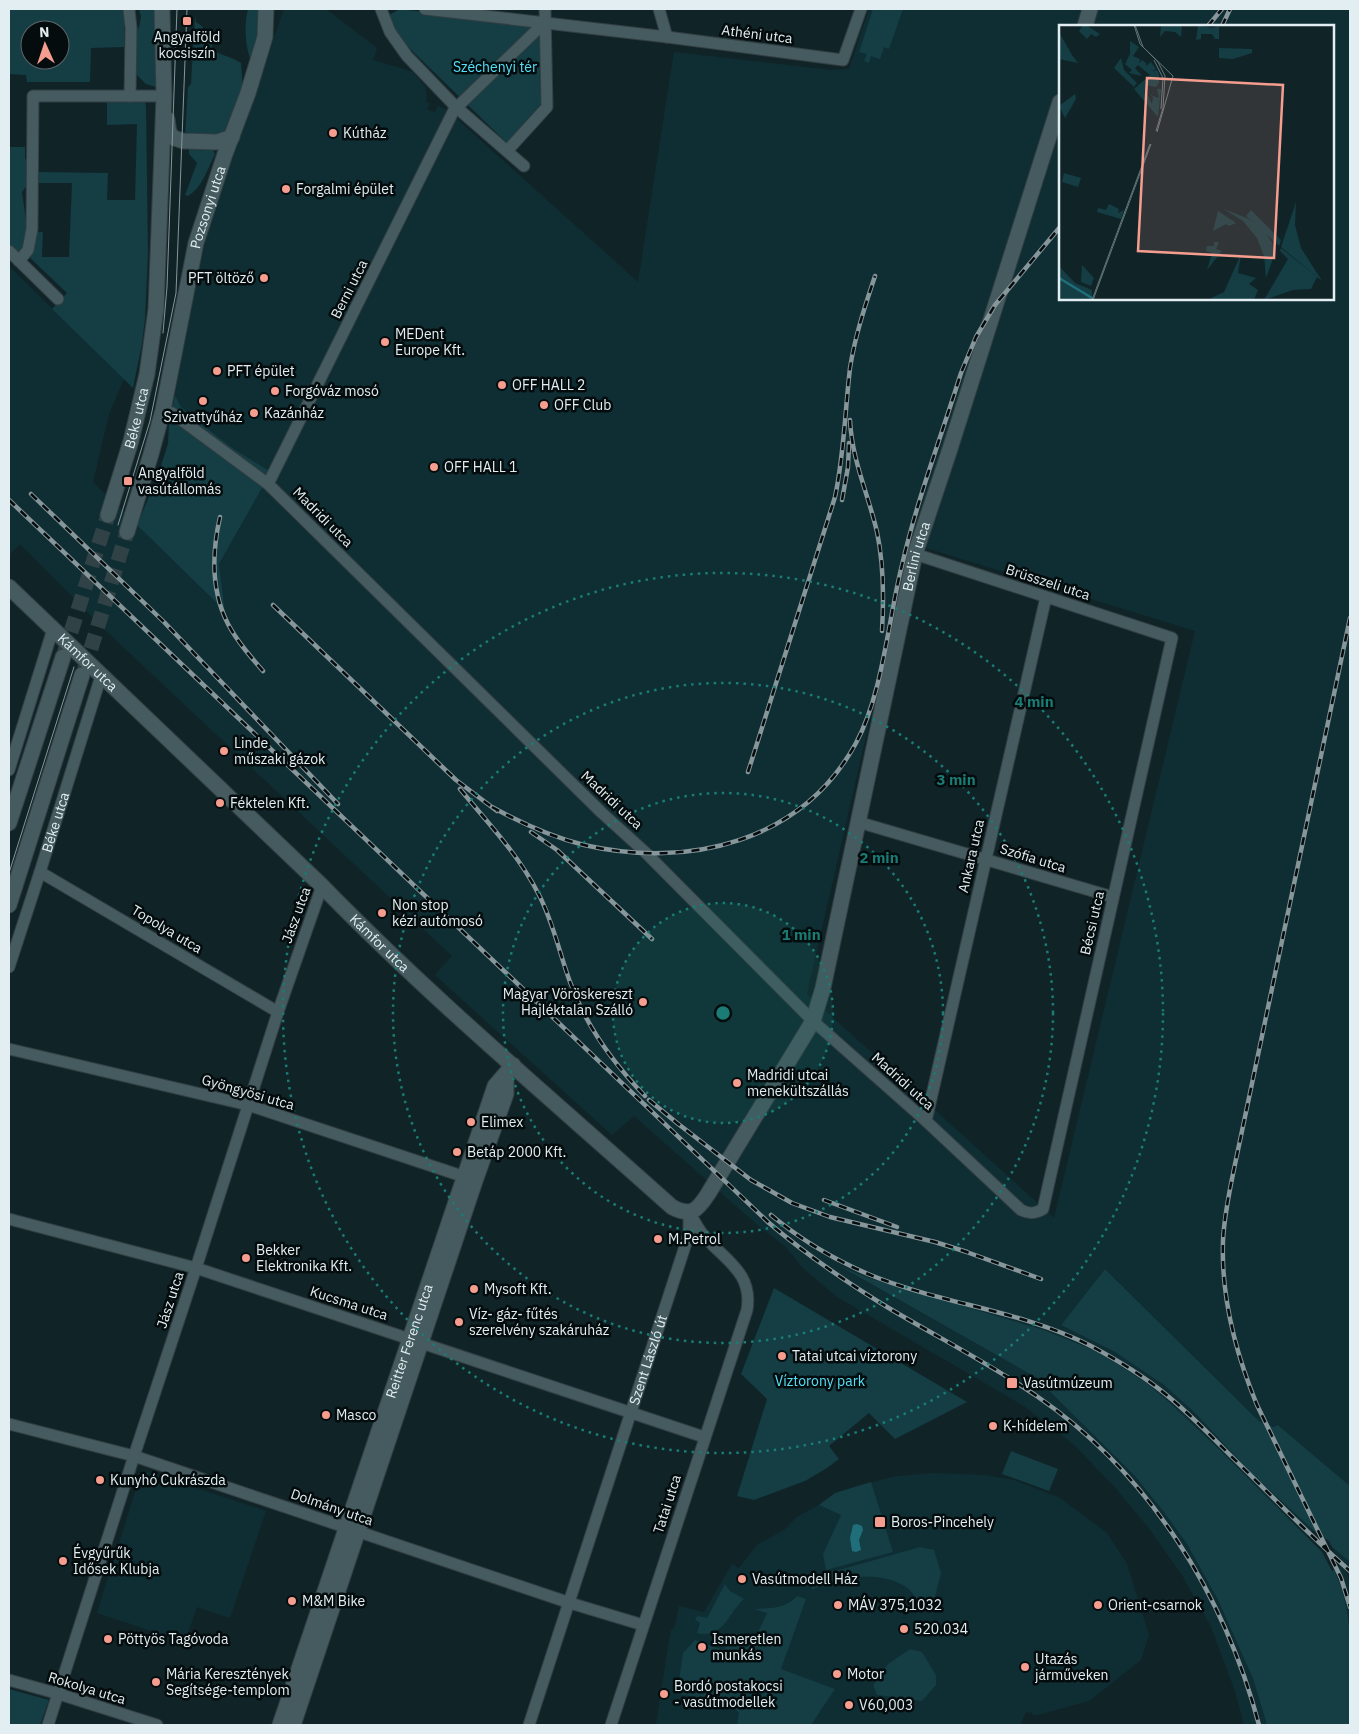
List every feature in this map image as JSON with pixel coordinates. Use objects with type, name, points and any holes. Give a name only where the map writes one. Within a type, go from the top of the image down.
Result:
[{"type":"street","points":[[129,9],[131,20],[130,96]]},
{"type":"street","points":[[162,9],[164,96],[168,109],[168,130],[174,138],[183,141],[217,142],[232,137]]},
{"type":"street","name":"Pozsonyi utca","points":[[163,410],[196,243],[225,154],[248,93],[265,37],[266,9]]},
{"type":"street","points":[[380,9],[390,32],[407,56],[456,107],[524,166]]},
{"type":"street","points":[[425,9],[667,37],[659,9]]},
{"type":"street","points":[[508,151],[546,107],[546,9]]},
{"type":"street","name":"Athéni utca","points":[[667,37],[843,60],[861,9]]},
{"type":"street","points":[[1085,25],[1090,9]]},
{"type":"street","points":[[456,107],[545,22]]},
{"type":"street","points":[[19,261],[28,250],[32,229],[33,96],[164,96]]},
{"type":"street","name":"Béke utca","points":[[108,515],[131,441],[146,379],[153,336],[158,280],[164,96]]},
{"type":"street","name":"Berlini utca","points":[[814,1021],[823,988],[915,554],[1059,105]]},
{"type":"street","name":"Berni utca","points":[[268,484],[456,107]]},
{"type":"street","points":[[9,251],[58,299]]},
{"type":"street","name":"Béke utca","points":[[127,532],[152,454],[163,410]]},
{"type":"street","name":"Madridi utca","points":[[163,410],[172,413],[268,484],[602,813],[645,852],[814,1021],[926,1121],[1020,1210],[1027,1214],[1038,1212]]},
{"type":"street","name":"Brüsszeli utca","points":[[915,554],[1172,638]]},
{"type":"street","name":"Kámfor utca","points":[[9,587],[322,886],[510,1070],[672,1207],[690,1212]]},
{"type":"street","name":"Ankara utca","points":[[926,1121],[1046,597]]},
{"type":"street","points":[[9,770],[53,628]]},
{"type":"street","name":"Bécsi utca","points":[[1038,1212],[1044,1209],[1172,638]]},
{"type":"street","points":[[9,823],[63,657]]},
{"type":"street","name":"Béke utca","points":[[9,905],[82,675]]},
{"type":"street","name":"Béke utca","points":[[9,967],[101,676]]},
{"type":"street","name":"Szófia utca","points":[[858,822],[1113,898]]},
{"type":"street","name":"Topolya utca","points":[[40,872],[278,1012]]},
{"type":"street","name":"Jász utca","points":[[48,1725],[278,1012],[322,886]]},
{"type":"street","points":[[690,1212],[700,1206],[708,1194],[814,1021]]},
{"type":"street","name":"Gyöngyösi utca","points":[[9,1048],[248,1105],[469,1179]]},
{"type":"street","name":"Reitter Ferenc utca","points":[[280,1725],[351,1530],[469,1179],[506,1094],[510,1070]]},
{"type":"street","name":"Tatai utca","points":[[611,1725],[747,1310],[748,1292],[744,1277],[703,1234],[690,1212]]},
{"type":"street","name":"Szent László út","points":[[529,1725],[689,1234],[690,1212]]},
{"type":"street","name":"Kucsma utca","points":[[9,1219],[196,1268],[704,1437]]},
{"type":"street","name":"Dolmány utca","points":[[9,1424],[134,1456],[570,1603],[643,1625]]},
{"type":"street","name":"Reitter Ferenc utca","points":[[293,1725],[351,1530]]},
{"type":"street","name":"Rokolya utca","points":[[9,1680],[157,1725]]},
{"type":"shaded area","points":[[284,9],[326,9],[377,48],[373,60],[413,72],[426,88],[427,103],[430,103],[427,109],[435,112],[438,106],[447,110],[638,282],[674,52],[831,70],[849,69],[869,9],[1350,9],[1350,1486],[1278,1425],[1274,1427],[1259,1421],[1105,1269],[1061,1325],[1115,1352],[1152,1376],[1175,1394],[1252,1474],[1313,1530],[1307,1536],[1169,1402],[1148,1384],[1096,1351],[1044,1330],[844,1269],[1035,1377],[1134,1475],[1187,1544],[1218,1600],[1253,1679],[1267,1725],[1244,1725],[1235,1691],[1211,1627],[1182,1575],[1148,1527],[1113,1485],[1073,1444],[1024,1406],[837,1297],[803,1268],[785,1246],[762,1229],[634,1116],[612,1135],[435,975],[452,956],[104,629],[20,544],[9,555],[9,266],[124,379],[109,414],[93,482],[225,610],[219,564],[270,472],[234,449],[181,407],[175,395],[184,343],[187,336],[187,325],[209,227]],"holes":[[[910,543],[1195,631],[1054,1218],[807,994]]]},
{"type":"shaded area","points":[[142,1470],[266,1511],[230,1618],[197,1607],[185,1642],[97,1613]]},
{"type":"shaded area","points":[[931,1473],[984,1475],[1014,1480],[1060,1498],[1107,1533],[1127,1564],[1149,1635],[1141,1660],[1089,1701],[1034,1716],[1032,1713],[1026,1712],[1020,1725],[656,1725],[669,1640],[671,1631],[675,1626],[679,1606],[704,1612],[732,1564],[739,1568],[757,1545],[784,1530],[797,1517],[819,1505],[835,1493],[891,1477]]},
{"type":"shaded area","points":[[853,1525],[862,1526],[863,1530],[859,1540],[861,1550],[856,1552],[852,1551],[850,1538]]},
{"type":"shaded area","points":[[1332,1547],[1350,1562],[1350,1575],[1344,1569],[1348,1576],[1350,1587],[1350,1626],[1334,1570],[1341,1567]]},
{"type":"green space","points":[[9,9],[124,9],[124,47],[91,48],[90,82],[27,82],[26,75],[9,74]]},
{"type":"green space","points":[[139,9],[156,9],[160,84],[156,87],[146,84],[136,74],[135,34],[141,17]]},
{"type":"green space","points":[[248,9],[260,9],[260,27],[252,60],[248,53],[246,40]]},
{"type":"green space","name":"Széchenyi tér","points":[[400,9],[540,27],[541,104],[507,143],[406,45],[391,24],[389,15]]},
{"type":"green space","points":[[873,9],[903,9],[889,49],[884,47],[880,59],[871,56],[869,63],[864,61],[867,54],[859,52]]},
{"type":"green space","points":[[195,16],[196,22],[203,27],[201,34],[207,36],[212,43],[212,50],[241,63],[243,89],[226,134],[185,137],[188,87],[191,84]]},
{"type":"green space","points":[[107,101],[145,102],[146,106],[148,254],[145,319],[133,388],[52,309],[67,293],[28,256],[35,232],[43,232],[42,257],[69,257],[72,183],[39,183],[39,172],[108,173],[107,200],[135,200],[137,124],[107,125]]},
{"type":"green space","points":[[210,144],[215,154],[207,171],[197,188],[188,196],[185,195],[197,163],[189,154],[189,147]]},
{"type":"green space","points":[[9,147],[25,147],[25,159],[29,160],[29,183],[22,192],[27,228],[26,246],[18,255],[9,247]]},
{"type":"green space","points":[[175,395],[181,407],[217,436],[271,472],[219,564],[225,611],[137,525],[157,478],[168,444],[169,424]]},
{"type":"green space","points":[[841,1267],[872,1279],[1044,1330],[1096,1351],[1148,1384],[1169,1402],[1322,1552],[1332,1571],[1334,1570],[1346,1607],[1351,1646],[1350,1725],[1267,1725],[1253,1679],[1218,1600],[1187,1544],[1134,1475],[1035,1377]]},
{"type":"green space","points":[[1105,1269],[1259,1421],[1273,1427],[1278,1425],[1350,1486],[1350,1562],[1332,1547],[1329,1541],[1313,1530],[1252,1474],[1194,1412],[1164,1385],[1115,1352],[1061,1325]]},
{"type":"green space","name":"Víztorony park","points":[[774,1288],[967,1402],[895,1439],[869,1413],[829,1446],[839,1459],[827,1468],[805,1481],[754,1500],[737,1496],[767,1399],[741,1374]]},
{"type":"green space","points":[[1011,1451],[1058,1469],[1049,1491],[1002,1474]]},
{"type":"green space","points":[[871,1482],[893,1552],[826,1570],[823,1554],[841,1515],[819,1505],[835,1493]]},
{"type":"green space","points":[[920,1547],[934,1550],[941,1573],[934,1601],[919,1605],[912,1593],[901,1584],[887,1579],[872,1577],[855,1577],[839,1580],[812,1590],[811,1578]]},
{"type":"green space","points":[[725,1584],[730,1591],[744,1599],[720,1629],[706,1634],[697,1633],[700,1623],[695,1619],[698,1616],[707,1618]]},
{"type":"green space","points":[[797,1596],[806,1599],[781,1669],[835,1689],[811,1725],[737,1725],[739,1713],[729,1702],[677,1694],[683,1653],[695,1640],[724,1650],[727,1642],[725,1639],[740,1633],[747,1639],[751,1647],[767,1613],[754,1609],[783,1606]]},
{"type":"green space","points":[[910,1649],[922,1652],[936,1675],[936,1685],[922,1701],[877,1695],[873,1685],[888,1664]]},
{"type":"green space","points":[[9,1689],[49,1700],[40,1725],[9,1725]]},
{"type":"tunnel","points":[[64,654],[108,515]]},
{"type":"tunnel","points":[[84,671],[127,532]]},
{"type":"tram line","points":[[163,333],[167,287],[177,9]]},
{"type":"tram line","points":[[118,525],[150,421],[176,293],[187,9]]},
{"type":"tram line","points":[[9,873],[74,667]]},
{"type":"railway","points":[[1209,25],[1222,9]]},
{"type":"railway","points":[[1222,25],[1230,9]]},
{"type":"railway","points":[[492,807],[537,829],[584,845],[624,852],[663,853],[702,849],[739,840],[774,825],[805,804],[833,777],[856,743],[873,702],[908,541],[961,373],[976,337],[995,305],[1059,228]]},
{"type":"railway","points":[[748,772],[835,497],[852,356],[875,276]]},
{"type":"railway","points":[[850,420],[857,463],[877,532],[881,557],[883,581],[882,631]]},
{"type":"railway","points":[[842,500],[848,467],[849,443]]},
{"type":"railway","points":[[31,494],[164,622],[338,804]]},
{"type":"railway","points":[[9,500],[769,1223],[814,1258],[860,1290],[1021,1385],[1078,1428],[1115,1463],[1148,1501],[1178,1542],[1204,1585],[1226,1630],[1244,1677],[1259,1725]]},
{"type":"railway","points":[[220,517],[215,544],[218,598],[228,624],[244,648],[263,671]]},
{"type":"railway","points":[[273,605],[456,780],[497,811]]},
{"type":"railway","points":[[1350,618],[1232,1178],[1223,1241],[1227,1304],[1236,1345],[1249,1386],[1341,1578],[1350,1607]]},
{"type":"railway","points":[[460,789],[502,839],[530,879],[548,914],[570,982],[584,1014],[611,1057],[645,1096]]},
{"type":"railway","points":[[531,832],[557,850],[652,939]]},
{"type":"railway","points":[[649,1100],[751,1180],[792,1203],[830,1217],[935,1242],[967,1252]]},
{"type":"railway","points":[[824,1200],[897,1227]]},
{"type":"railway","points":[[771,1215],[794,1233],[818,1248],[868,1274],[923,1293],[1037,1324],[1091,1346],[1120,1362],[1156,1386],[1181,1408],[1350,1571]]},
{"type":"railway","points":[[961,1250],[1041,1279]]},
{"type":"place","name":"Angyalföld kocsiszín","points":[[187,21]]},
{"type":"place","name":"Kútház","points":[[333,133]]},
{"type":"place","name":"Forgalmi épület","points":[[286,189]]},
{"type":"place","name":"PFT öltöző","points":[[264,278]]},
{"type":"place","name":"MEDent Europe Kft.","points":[[385,342]]},
{"type":"place","name":"PFT épület","points":[[217,371]]},
{"type":"place","name":"OFF HALL 2","points":[[502,385]]},
{"type":"place","name":"Forgóváz mosó","points":[[275,391]]},
{"type":"place","name":"Szivattyűház","points":[[203,401]]},
{"type":"place","name":"OFF Club","points":[[544,405]]},
{"type":"place","name":"Kazánház","points":[[254,413]]},
{"type":"place","name":"OFF HALL 1","points":[[434,467]]},
{"type":"place","name":"Angyalföld vasútállomás","points":[[128,481]]},
{"type":"place","name":"Linde műszaki gázok","points":[[224,751]]},
{"type":"place","name":"Féktelen Kft.","points":[[220,803]]},
{"type":"place","name":"Non stop kézi autómosó","points":[[382,913]]},
{"type":"place","name":"Magyar Vöröskereszt Hajléktalan Szálló","points":[[643,1002]]},
{"type":"place","name":"Madridi utcai menekültszállás","points":[[737,1083]]},
{"type":"place","name":"Elimex","points":[[471,1122]]},
{"type":"place","name":"Betáp 2000 Kft.","points":[[457,1152]]},
{"type":"place","name":"M.Petrol","points":[[658,1239]]},
{"type":"place","name":"Bekker Elektronika Kft.","points":[[246,1258]]},
{"type":"place","name":"Mysoft Kft.","points":[[474,1289]]},
{"type":"place","name":"Víz- gáz- fűtés szerelvény szakáruház","points":[[459,1322]]},
{"type":"place","name":"Tatai utcai víztorony","points":[[782,1356]]},
{"type":"place","name":"Vasútmúzeum","points":[[1012,1383]]},
{"type":"place","name":"Masco","points":[[326,1415]]},
{"type":"place","name":"K-hídelem","points":[[993,1426]]},
{"type":"place","name":"Kunyhó Cukrászda","points":[[100,1480]]},
{"type":"place","name":"Boros-Pincehely","points":[[880,1522]]},
{"type":"place","name":"Évgyűrűk Idősek Klubja","points":[[63,1561]]},
{"type":"place","name":"Vasútmodell Ház","points":[[742,1579]]},
{"type":"place","name":"M&M Bike","points":[[292,1601]]},
{"type":"place","name":"MÁV 375,1032","points":[[838,1605]]},
{"type":"place","name":"Orient-csarnok","points":[[1098,1605]]},
{"type":"place","name":"520.034","points":[[904,1629]]},
{"type":"place","name":"Pöttyös Tagóvoda","points":[[108,1639]]},
{"type":"place","name":"Ismeretlen munkás","points":[[702,1647]]},
{"type":"place","name":"Utazás járműveken","points":[[1025,1667]]},
{"type":"place","name":"Motor","points":[[837,1674]]},
{"type":"place","name":"Mária Keresztények Segítsége-templom","points":[[156,1682]]},
{"type":"place","name":"Bordó postakocsi - vasútmodellek","points":[[664,1694]]},
{"type":"place","name":"V60,003","points":[[849,1705]]}]
